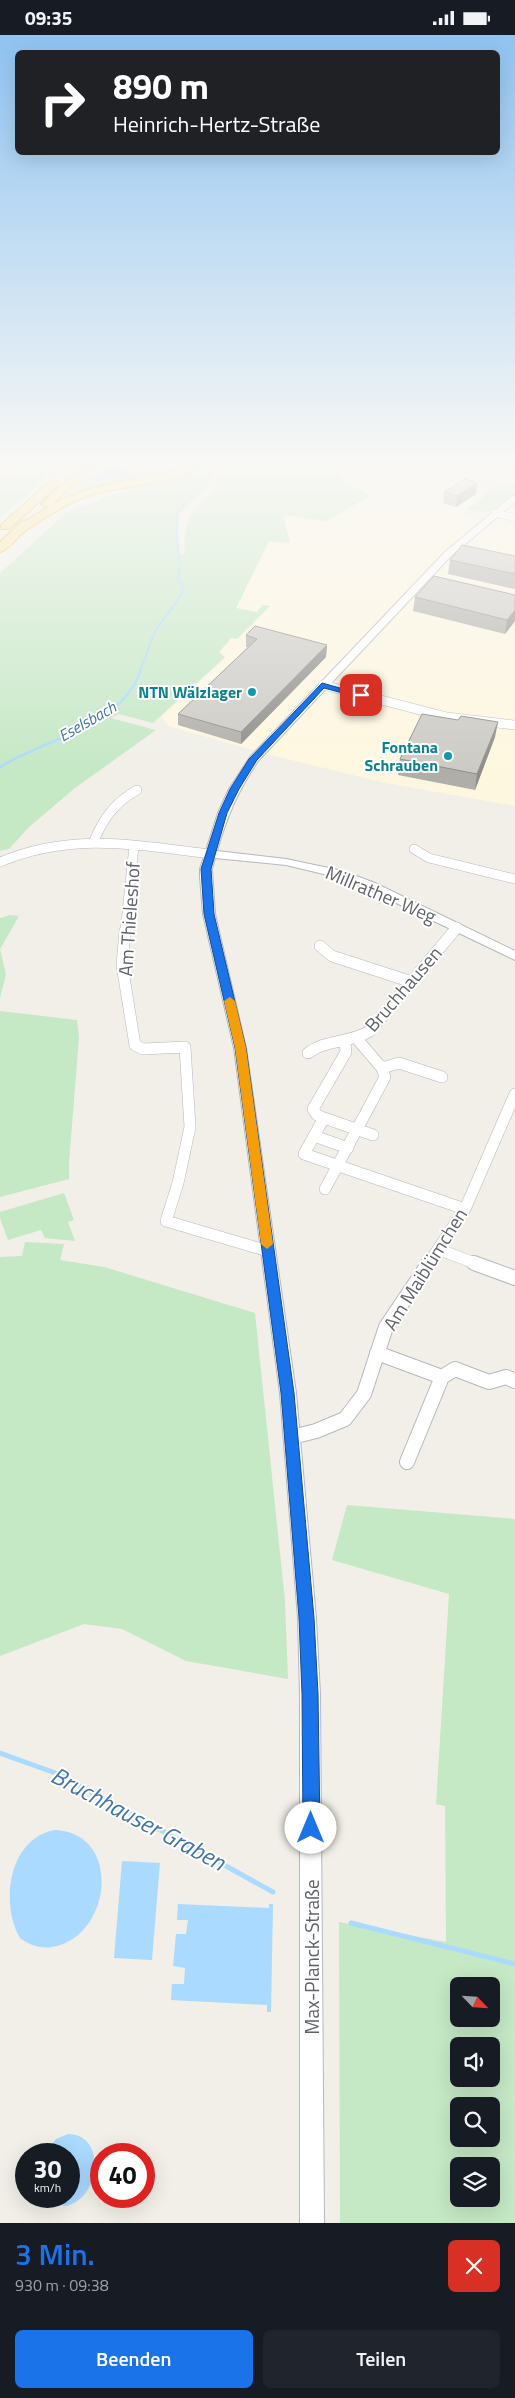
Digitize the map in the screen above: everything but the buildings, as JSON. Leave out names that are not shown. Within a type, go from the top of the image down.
[{"type":"street","name":"Max-Planck-Straße","points":[[312,2223],[310,1694],[307,1618],[292,1437],[268,1251],[240,1048],[209,914],[206,869],[223,813],[246,769],[322,685],[434,568]]},
{"type":"street","points":[[322,685],[447,717],[515,725]]},
{"type":"street","points":[[93,843],[103,818],[120,800],[137,790]]},
{"type":"street","points":[[0,862],[28,850],[48,845],[76,842],[134,846],[210,855]]},
{"type":"street","name":"Am Thieleshof","points":[[134,846],[122,965],[135,1045],[143,1049],[185,1047],[190,1127],[178,1183],[166,1221],[268,1251]]},
{"type":"street","points":[[414,849],[429,858],[515,879]]},
{"type":"street","name":"Millrather Weg","points":[[210,855],[286,862],[330,871],[372,886],[515,955]]},
{"type":"street","name":"Bruchhausen","points":[[308,1053],[317,1046],[344,1043],[357,1039],[380,1022],[457,927]]},
{"type":"street","points":[[320,946],[332,956],[412,982]]},
{"type":"street","points":[[325,1189],[385,1077],[382,1068],[357,1039]]},
{"type":"street","name":"Bruchhausen","points":[[324,1118],[317,1115],[313,1109],[346,1052],[344,1043]]},
{"type":"street","points":[[382,1068],[399,1063],[442,1077]]},
{"type":"street","name":"Am Maiblümchen","points":[[292,1437],[316,1431],[345,1419],[364,1394],[386,1327],[465,1209],[515,1095]]},
{"type":"street","points":[[373,1135],[324,1118],[304,1155],[465,1209]]},
{"type":"street","points":[[314,1136],[348,1147]]},
{"type":"street","points":[[438,1249],[515,1278]]},
{"type":"street","points":[[377,1353],[442,1377]]},
{"type":"street","points":[[407,1462],[442,1377],[455,1369],[489,1383],[506,1377],[515,1381]]},
{"type":"shaded area","points":[[256,568],[515,568],[515,806],[386,783],[266,754],[169,726],[161,717],[225,658],[219,652],[257,612],[236,608]]},
{"type":"green space","points":[[5,568],[256,568],[236,608],[257,612],[263,605],[270,606],[237,639],[231,638],[219,652],[225,657],[153,723],[119,714],[111,718],[156,730],[75,788],[29,827],[9,849],[0,851],[0,573]]},
{"type":"green space","points":[[10,915],[19,916],[0,949],[0,918]]},
{"type":"green space","points":[[0,949],[6,974],[0,998]]},
{"type":"green space","points":[[0,1011],[77,1020],[79,1037],[69,1179],[0,1197]]},
{"type":"green space","points":[[64,1193],[74,1220],[68,1222],[75,1241],[45,1238],[41,1230],[8,1240],[0,1218],[0,1212]]},
{"type":"green space","points":[[25,1242],[64,1244],[60,1260],[104,1267],[255,1313],[285,1601],[288,1679],[186,1661],[122,1629],[84,1624],[0,1656],[0,1257],[22,1256]]},
{"type":"green space","points":[[347,1505],[515,1519],[515,2223],[340,2223],[339,1922],[446,1942],[445,1806],[436,1804],[449,1594],[332,1560]]},
{"type":"water","points":[[55,1830],[77,1835],[92,1848],[100,1866],[102,1886],[97,1906],[87,1925],[72,1939],[52,1947],[39,1947],[27,1943],[20,1938],[14,1924],[10,1908],[12,1875],[18,1859],[27,1846],[39,1836]]},
{"type":"water","points":[[122,1861],[160,1863],[152,1960],[114,1958]]},
{"type":"water","points":[[178,1904],[269,1908],[269,1904],[273,1904],[271,2012],[267,2012],[267,2005],[171,2000],[172,1984],[184,1984],[185,1968],[173,1966],[176,1934],[186,1934],[188,1920],[177,1920]]},
{"type":"water","points":[[68,2134],[81,2137],[90,2147],[90,2185],[86,2193],[80,2198],[80,2143],[53,2143],[56,2139]]},
{"type":"waterway","name":"Eselsbach","points":[[140,671],[155,631],[182,594],[183,588],[178,578],[180,568]]},
{"type":"waterway","name":"Eselsbach","points":[[0,767],[100,719],[117,706],[131,690],[141,670]]},
{"type":"waterway","name":"Bruchhauser Graben","points":[[0,1753],[61,1775],[273,1892]]},
{"type":"waterway","name":"Bruchhauser Graben","points":[[351,1923],[515,1964]]},
{"type":"slow traffic","points":[[230,1001],[240,1048],[267,1244]]},
{"type":"place","name":"NTN Wälzlager","points":[[252,692]]},
{"type":"place","name":"Fontana Schrauben","points":[[448,756]]},
{"type":"route","points":[[311,1828],[310,1694],[307,1618],[288,1393],[240,1048],[209,914],[206,869],[223,813],[234,789],[254,759],[322,685],[361,695]]}]
